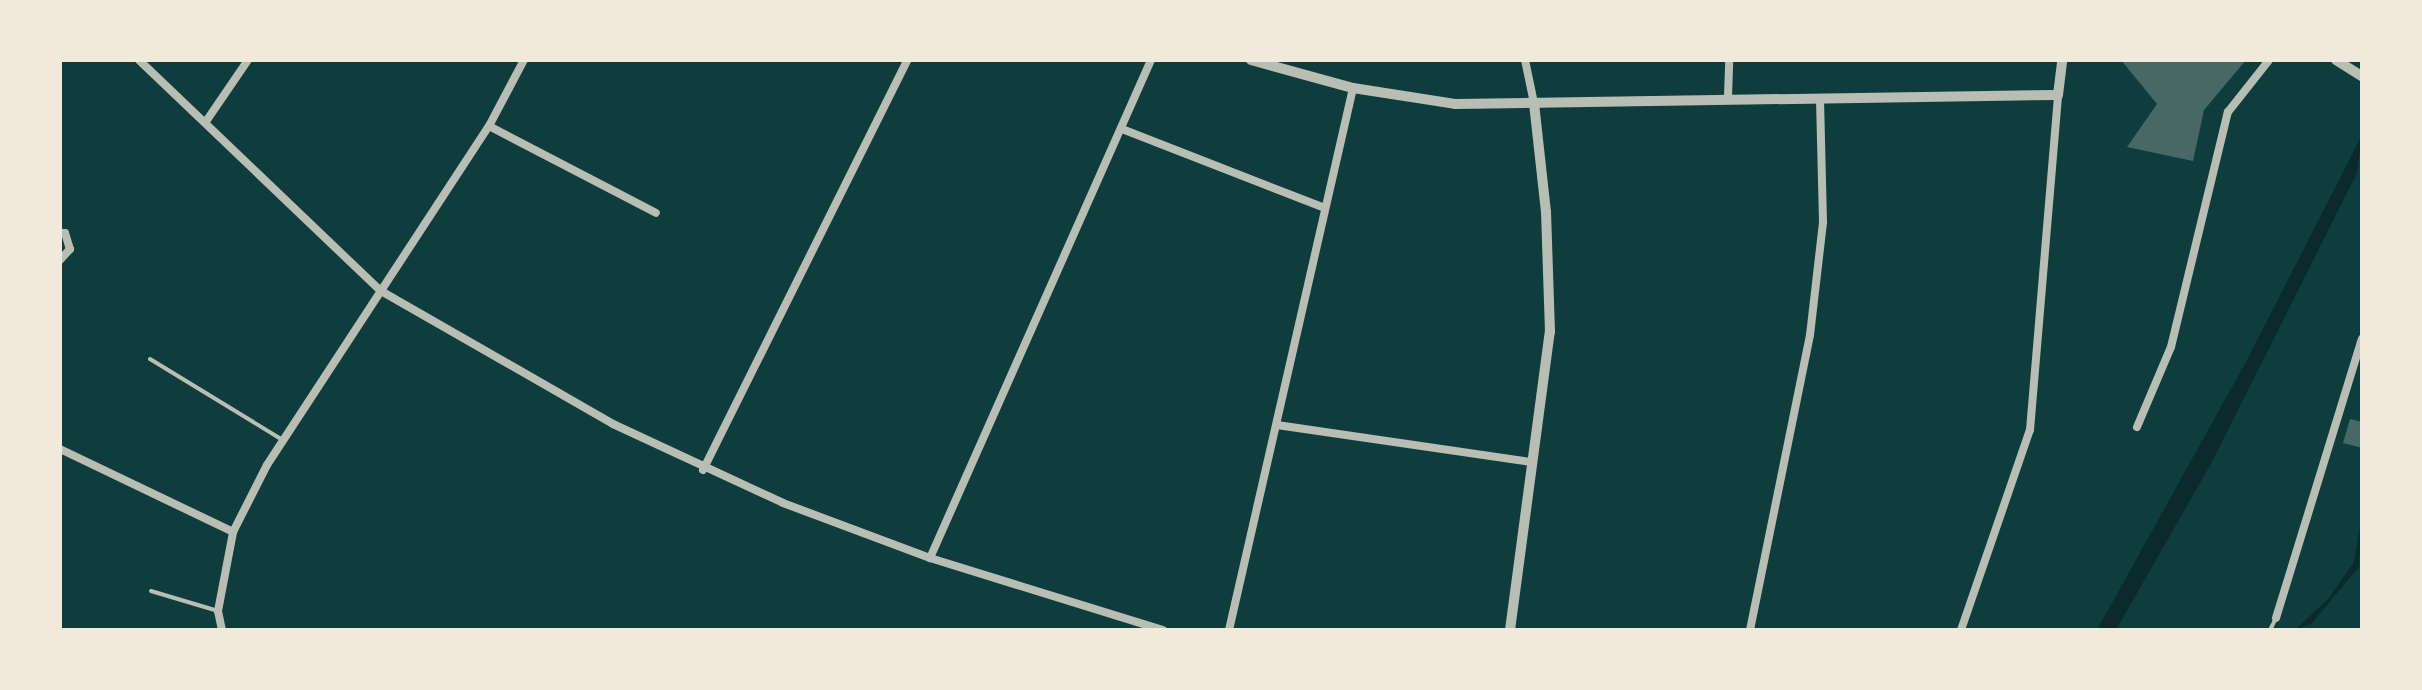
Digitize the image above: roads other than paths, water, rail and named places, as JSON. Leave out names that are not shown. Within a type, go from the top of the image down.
[{"type":"street","points":[[139,60],[207,120],[381,291],[613,424],[703,470],[930,558],[1163,630]]},
{"type":"street","points":[[207,120],[248,60]]},
{"type":"street","points":[[222,630],[218,611],[233,532],[283,440],[489,126],[524,60]]},
{"type":"street","points":[[703,470],[907,60]]},
{"type":"street","points":[[930,558],[1151,60]]},
{"type":"street","points":[[1251,60],[1353,88],[1455,104],[1728,96],[2058,95]]},
{"type":"street","points":[[1510,630],[1550,332],[1546,212],[1534,103],[1525,60]]},
{"type":"street","points":[[1728,96],[1729,60]]},
{"type":"street","points":[[1961,630],[2030,430],[2062,60]]},
{"type":"street","points":[[2137,427],[2171,347],[2228,112],[2269,60]]},
{"type":"street","points":[[2336,60],[2362,76]]},
{"type":"street","points":[[1229,630],[1277,425],[1322,207],[1353,88]]},
{"type":"street","points":[[1750,630],[1810,335],[1823,222],[1820,98]]},
{"type":"street","points":[[489,126],[656,213]]},
{"type":"street","points":[[1122,129],[1322,207]]},
{"type":"street","points":[[60,233],[65,233],[70,249],[60,260]]},
{"type":"street","points":[[2276,618],[2362,339]]},
{"type":"street","points":[[1277,425],[1531,462]]},
{"type":"street","points":[[60,449],[233,532]]},
{"type":"lane","points":[[150,359],[283,440]]},
{"type":"lane","points":[[151,591],[218,611]]},
{"type":"lane","points":[[2270,630],[2276,618]]},
{"type":"water","points":[[2362,135],[2357,173],[2212,462],[2116,630],[2097,630],[2247,360]]},
{"type":"water","points":[[2362,513],[2359,567],[2311,624],[2295,630],[2328,599],[2354,562]]}]
